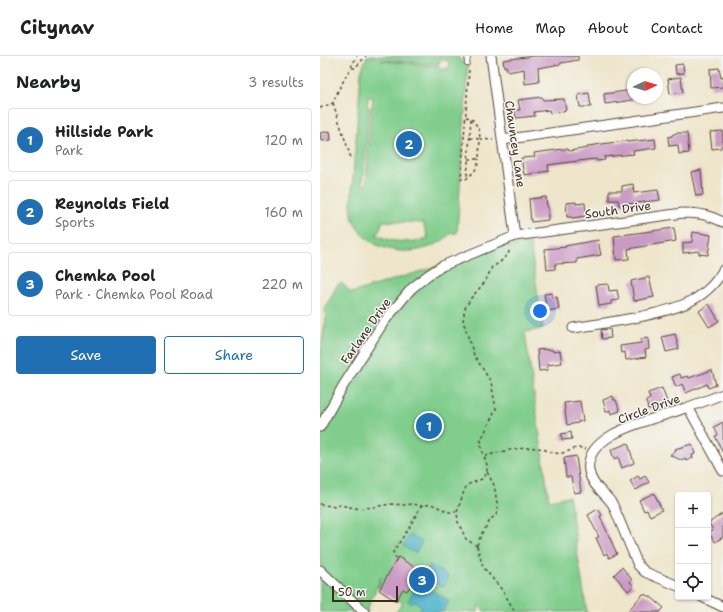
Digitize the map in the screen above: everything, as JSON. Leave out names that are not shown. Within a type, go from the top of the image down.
[{"type":"street","name":"Chauncey Lane","points":[[491,56],[498,140],[512,237]]},
{"type":"street","points":[[498,140],[723,108]]},
{"type":"street","name":"South Drive","points":[[512,237],[683,213],[710,216],[723,222]]},
{"type":"street","name":"Farlane Drive","points":[[320,428],[343,386],[383,323],[411,289],[442,266],[512,237]]},
{"type":"street","points":[[573,328],[664,312],[678,307],[695,299],[707,290],[714,284],[723,270]]},
{"type":"street","name":"Circle Drive","points":[[675,585],[645,572],[638,565],[613,505],[608,497],[595,486],[589,470],[589,461],[594,452],[606,438],[636,424],[723,394]]},
{"type":"street","points":[[688,407],[722,469]]},
{"type":"street","points":[[320,570],[364,612]]},
{"type":"street","points":[[708,600],[723,607]]},
{"type":"lane","points":[[467,62],[468,56]]},
{"type":"path","points":[[351,158],[333,103],[338,91],[358,56]]},
{"type":"path","points":[[351,68],[355,68],[366,56]]},
{"type":"path","points":[[466,117],[472,118],[479,129],[479,159],[476,169],[467,178],[461,179],[469,62],[467,62]]},
{"type":"path","points":[[320,108],[333,103]]},
{"type":"path","points":[[467,178],[472,118]]},
{"type":"path","points":[[470,138],[498,140]]},
{"type":"path","points":[[468,159],[479,159]]},
{"type":"path","points":[[477,546],[466,539],[458,522],[457,512],[467,485],[482,479],[486,472],[487,465],[481,447],[481,440],[496,409],[491,382],[474,355],[463,321],[465,308],[471,298],[485,282],[492,267],[508,255],[512,237]]},
{"type":"path","points":[[485,456],[518,448],[547,449],[555,453],[563,453],[575,447],[594,452]]},
{"type":"path","points":[[486,472],[494,485],[498,509],[482,533],[477,546],[482,567],[503,591],[515,612]]},
{"type":"path","points":[[320,504],[335,507],[340,505],[360,509],[391,504],[414,504],[421,506],[431,504],[449,512],[457,512]]},
{"type":"path","points":[[396,559],[393,552],[421,506]]},
{"type":"green space","points":[[367,56],[457,56],[462,62],[468,63],[457,233],[451,233],[438,243],[423,249],[406,251],[390,249],[375,244],[362,234],[354,221],[351,204],[361,72]],"holes":[[[381,60],[439,64],[441,60],[449,61],[448,69],[440,69],[439,66]],[[368,97],[373,97],[371,107],[366,185],[362,184],[369,107],[367,107]],[[383,221],[423,223],[428,238],[402,242],[390,240],[377,235]]]},
{"type":"green space","points":[[530,243],[543,329],[525,332],[549,500],[569,496],[587,612],[485,612],[479,605],[478,612],[396,612],[403,603],[378,588],[381,577],[367,610],[368,612],[320,612],[320,355],[326,317],[324,311],[337,285],[342,283],[351,293],[508,244],[508,246]]},
{"type":"water","points":[[410,535],[422,542],[415,553],[403,546]]},
{"type":"water","points":[[430,565],[449,577],[443,587],[424,576]]},
{"type":"water","points":[[419,583],[449,601],[443,612],[418,612],[422,606],[414,601],[412,604],[408,601]]},
{"type":"building","points":[[534,56],[578,56],[578,60],[538,68],[539,82],[525,84],[524,69],[508,72],[506,66],[504,67],[503,60]]},
{"type":"building","points":[[683,64],[684,73],[676,74],[675,65]]},
{"type":"building","points":[[719,68],[721,78],[723,77],[723,87],[711,88],[710,69]]},
{"type":"building","points":[[681,77],[683,92],[670,94],[668,79]]},
{"type":"building","points":[[627,91],[627,101],[605,104],[604,94]]},
{"type":"building","points":[[589,93],[591,107],[580,107],[578,95]]},
{"type":"building","points":[[542,97],[543,100],[564,99],[566,110],[557,113],[550,113],[549,110],[534,112],[535,116],[516,118],[515,110],[520,110],[518,100]]},
{"type":"building","points":[[330,131],[331,140],[321,141],[320,133]]},
{"type":"building","points":[[723,131],[723,145],[721,148],[712,149],[710,132]]},
{"type":"building","points":[[676,133],[687,133],[689,153],[679,154],[678,145],[669,146],[668,137]]},
{"type":"building","points":[[655,139],[656,148],[633,151],[634,154],[604,157],[605,160],[597,161],[596,159],[548,165],[549,171],[524,175],[521,158],[535,157],[534,153],[563,149],[568,149],[569,151],[609,143]]},
{"type":"building","points":[[701,170],[703,195],[696,196],[691,172]]},
{"type":"building","points":[[633,184],[634,193],[658,190],[660,200],[619,205],[618,200],[609,200],[609,191],[622,191],[622,186]]},
{"type":"building","points":[[546,197],[548,220],[531,222],[529,199]]},
{"type":"building","points":[[576,202],[576,204],[585,203],[586,216],[572,218],[567,217],[566,203]]},
{"type":"building","points":[[674,228],[676,241],[628,249],[629,259],[616,260],[614,236]]},
{"type":"building","points":[[693,232],[711,235],[708,255],[699,254],[699,251],[683,253],[683,243],[692,242]]},
{"type":"building","points":[[598,240],[601,255],[577,259],[577,263],[555,264],[555,269],[547,270],[545,249],[566,247],[565,246]]},
{"type":"building","points":[[649,277],[654,297],[634,301],[631,281]]},
{"type":"building","points":[[608,284],[609,291],[617,290],[619,300],[611,301],[611,304],[599,306],[596,285]]},
{"type":"building","points":[[552,293],[552,298],[557,297],[559,309],[548,311],[544,294]]},
{"type":"building","points":[[709,304],[719,321],[709,327],[699,311]]},
{"type":"building","points":[[610,329],[611,338],[602,339],[601,330]]},
{"type":"building","points":[[675,334],[679,349],[666,352],[662,337]]},
{"type":"building","points":[[648,338],[649,349],[645,350],[646,357],[626,360],[625,352],[621,353],[620,346],[641,343],[641,339]]},
{"type":"building","points":[[537,350],[553,350],[553,352],[560,351],[562,363],[547,365],[548,370],[539,371]]},
{"type":"building","points":[[712,370],[716,385],[708,388],[707,384],[686,393],[682,384],[676,387],[672,377],[680,374],[681,378],[688,376],[689,378]]},
{"type":"building","points":[[662,388],[668,404],[651,410],[651,408],[648,409],[646,401],[650,399],[648,393]]},
{"type":"building","points":[[613,396],[620,411],[611,414],[610,410],[606,412],[603,400]]},
{"type":"building","points":[[580,401],[583,421],[567,425],[564,403]]},
{"type":"building","points":[[723,422],[723,453],[715,436],[718,435],[714,427]]},
{"type":"building","points":[[571,432],[572,439],[562,440],[561,434]]},
{"type":"building","points":[[628,443],[634,463],[622,468],[618,457],[614,459],[611,450]]},
{"type":"building","points":[[692,444],[695,454],[692,455],[693,458],[686,461],[685,458],[681,460],[670,455],[676,450],[675,449]]},
{"type":"building","points":[[576,456],[581,492],[574,493],[571,477],[566,477],[564,458]]},
{"type":"building","points":[[638,476],[640,479],[645,476],[649,482],[636,490],[630,481]]},
{"type":"building","points":[[654,493],[662,510],[650,516],[647,510],[644,511],[639,500]]},
{"type":"building","points":[[598,509],[602,515],[600,516],[617,554],[609,558],[607,553],[604,555],[596,538],[599,537],[588,515]]},
{"type":"building","points":[[723,513],[723,537],[715,542],[711,536],[711,532],[713,530],[711,522]]},
{"type":"building","points":[[398,557],[416,568],[408,580],[413,582],[407,591],[403,589],[396,601],[379,590]]},
{"type":"building","points":[[622,567],[632,580],[630,582],[634,586],[628,591],[614,575]]},
{"type":"building","points":[[643,594],[651,597],[664,608],[660,612],[627,612]]},
{"type":"place","name":"Reynolds Field","points":[[409,144]]},
{"type":"place","name":"Hillside Park","points":[[429,426]]},
{"type":"place","name":"Chemka Pool","points":[[422,580]]}]
